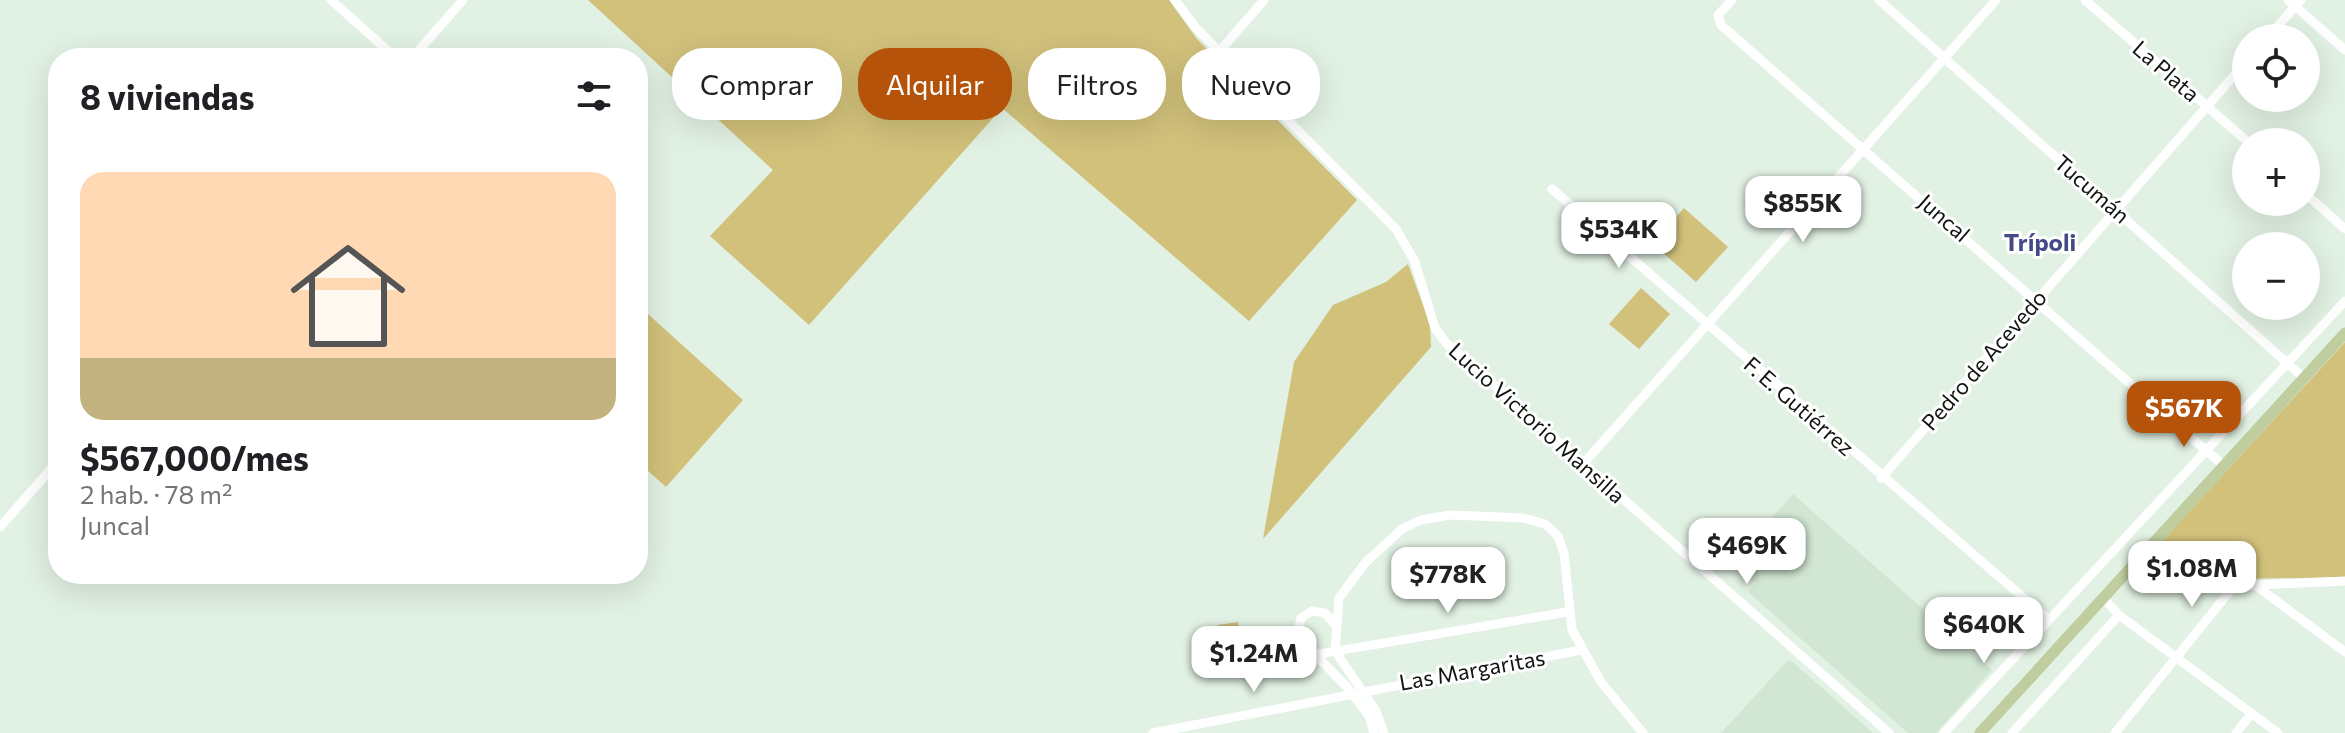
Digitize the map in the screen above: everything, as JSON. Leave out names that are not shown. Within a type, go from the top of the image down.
[{"type":"main road","points":[[1980,733],[2345,333]]},
{"type":"street","points":[[331,0],[385,48]]},
{"type":"street","points":[[421,48],[463,0]]},
{"type":"street","name":"Lucio Victorio Mansilla","points":[[1175,0],[1216,48]]},
{"type":"street","points":[[1222,48],[1264,0]]},
{"type":"street","name":"Juncal","points":[[1732,0],[1718,15],[1721,25],[2224,466]]},
{"type":"street","name":"Tucumán","points":[[1879,0],[2304,378]]},
{"type":"street","points":[[1583,464],[1996,0]]},
{"type":"street","name":"La Plata","points":[[2085,0],[2232,128]]},
{"type":"street","points":[[2278,24],[2294,2],[2345,50]]},
{"type":"street","name":"Pedro de Acevedo","points":[[1881,478],[2232,78]]},
{"type":"street","name":"Lucio Victorio Mansilla","points":[[1287,120],[1396,229],[1415,262],[1435,328],[1446,343],[1889,733]]},
{"type":"street","name":"F. E. Gutiérrez","points":[[1552,189],[1881,478],[2049,620]]},
{"type":"street","points":[[2320,207],[2345,229]]},
{"type":"street","points":[[1944,733],[2345,301]]},
{"type":"street","points":[[0,527],[48,472]]},
{"type":"street","points":[[1384,733],[1364,690],[1335,651],[1339,598],[1389,539],[1421,520],[1450,515],[1524,518],[1545,524],[1558,536],[1564,553],[1567,612],[1581,650],[1601,682],[1643,733]]},
{"type":"street","points":[[2115,733],[2234,586],[2345,581]]},
{"type":"street","points":[[2255,585],[2345,652]]},
{"type":"street","points":[[2104,599],[2119,615],[2278,733]]},
{"type":"street","points":[[1335,631],[1325,613],[1312,611],[1301,618],[1297,636],[1350,692],[1369,716],[1374,733]]},
{"type":"street","name":"Las Margaritas","points":[[1254,665],[1314,652],[1567,612]]},
{"type":"street","points":[[2012,733],[2119,615]]},
{"type":"street","points":[[1314,652],[1326,647],[1335,631]]},
{"type":"street","name":"Las Margaritas","points":[[1153,733],[1350,692],[1581,650]]},
{"type":"street","points":[[2236,733],[2252,713]]},
{"type":"shaded area","points":[[588,0],[1169,0],[1206,48],[1182,48],[1182,120],[1277,120],[1357,200],[1249,321],[1012,117],[1012,48],[858,48],[858,120],[991,120],[809,325],[710,236],[773,170],[719,120],[842,120],[842,48],[672,48],[672,77],[648,55],[648,48],[640,48]]},
{"type":"shaded area","points":[[1684,208],[1728,247],[1696,282],[1653,244]]},
{"type":"shaded area","points":[[1408,264],[1430,324],[1431,347],[1263,539],[1294,362],[1333,305],[1386,282]]},
{"type":"shaded area","points":[[1641,288],[1670,314],[1639,349],[1609,324]]},
{"type":"shaded area","points":[[648,314],[743,400],[666,487],[648,471]]},
{"type":"shaded area","points":[[2345,342],[2345,577],[2140,581],[2132,574]]},
{"type":"shaded area","points":[[1793,494],[1992,670],[1936,733],[1908,733],[1748,592],[1756,583],[1715,547],[1730,530],[1748,545]]},
{"type":"shaded area","points":[[1238,622],[1244,661],[1225,664],[1218,625]]},
{"type":"shaded area","points":[[1789,659],[1873,733],[1721,733]]},
{"type":"district","name":"Trípoli","points":[[2040,243]]}]
